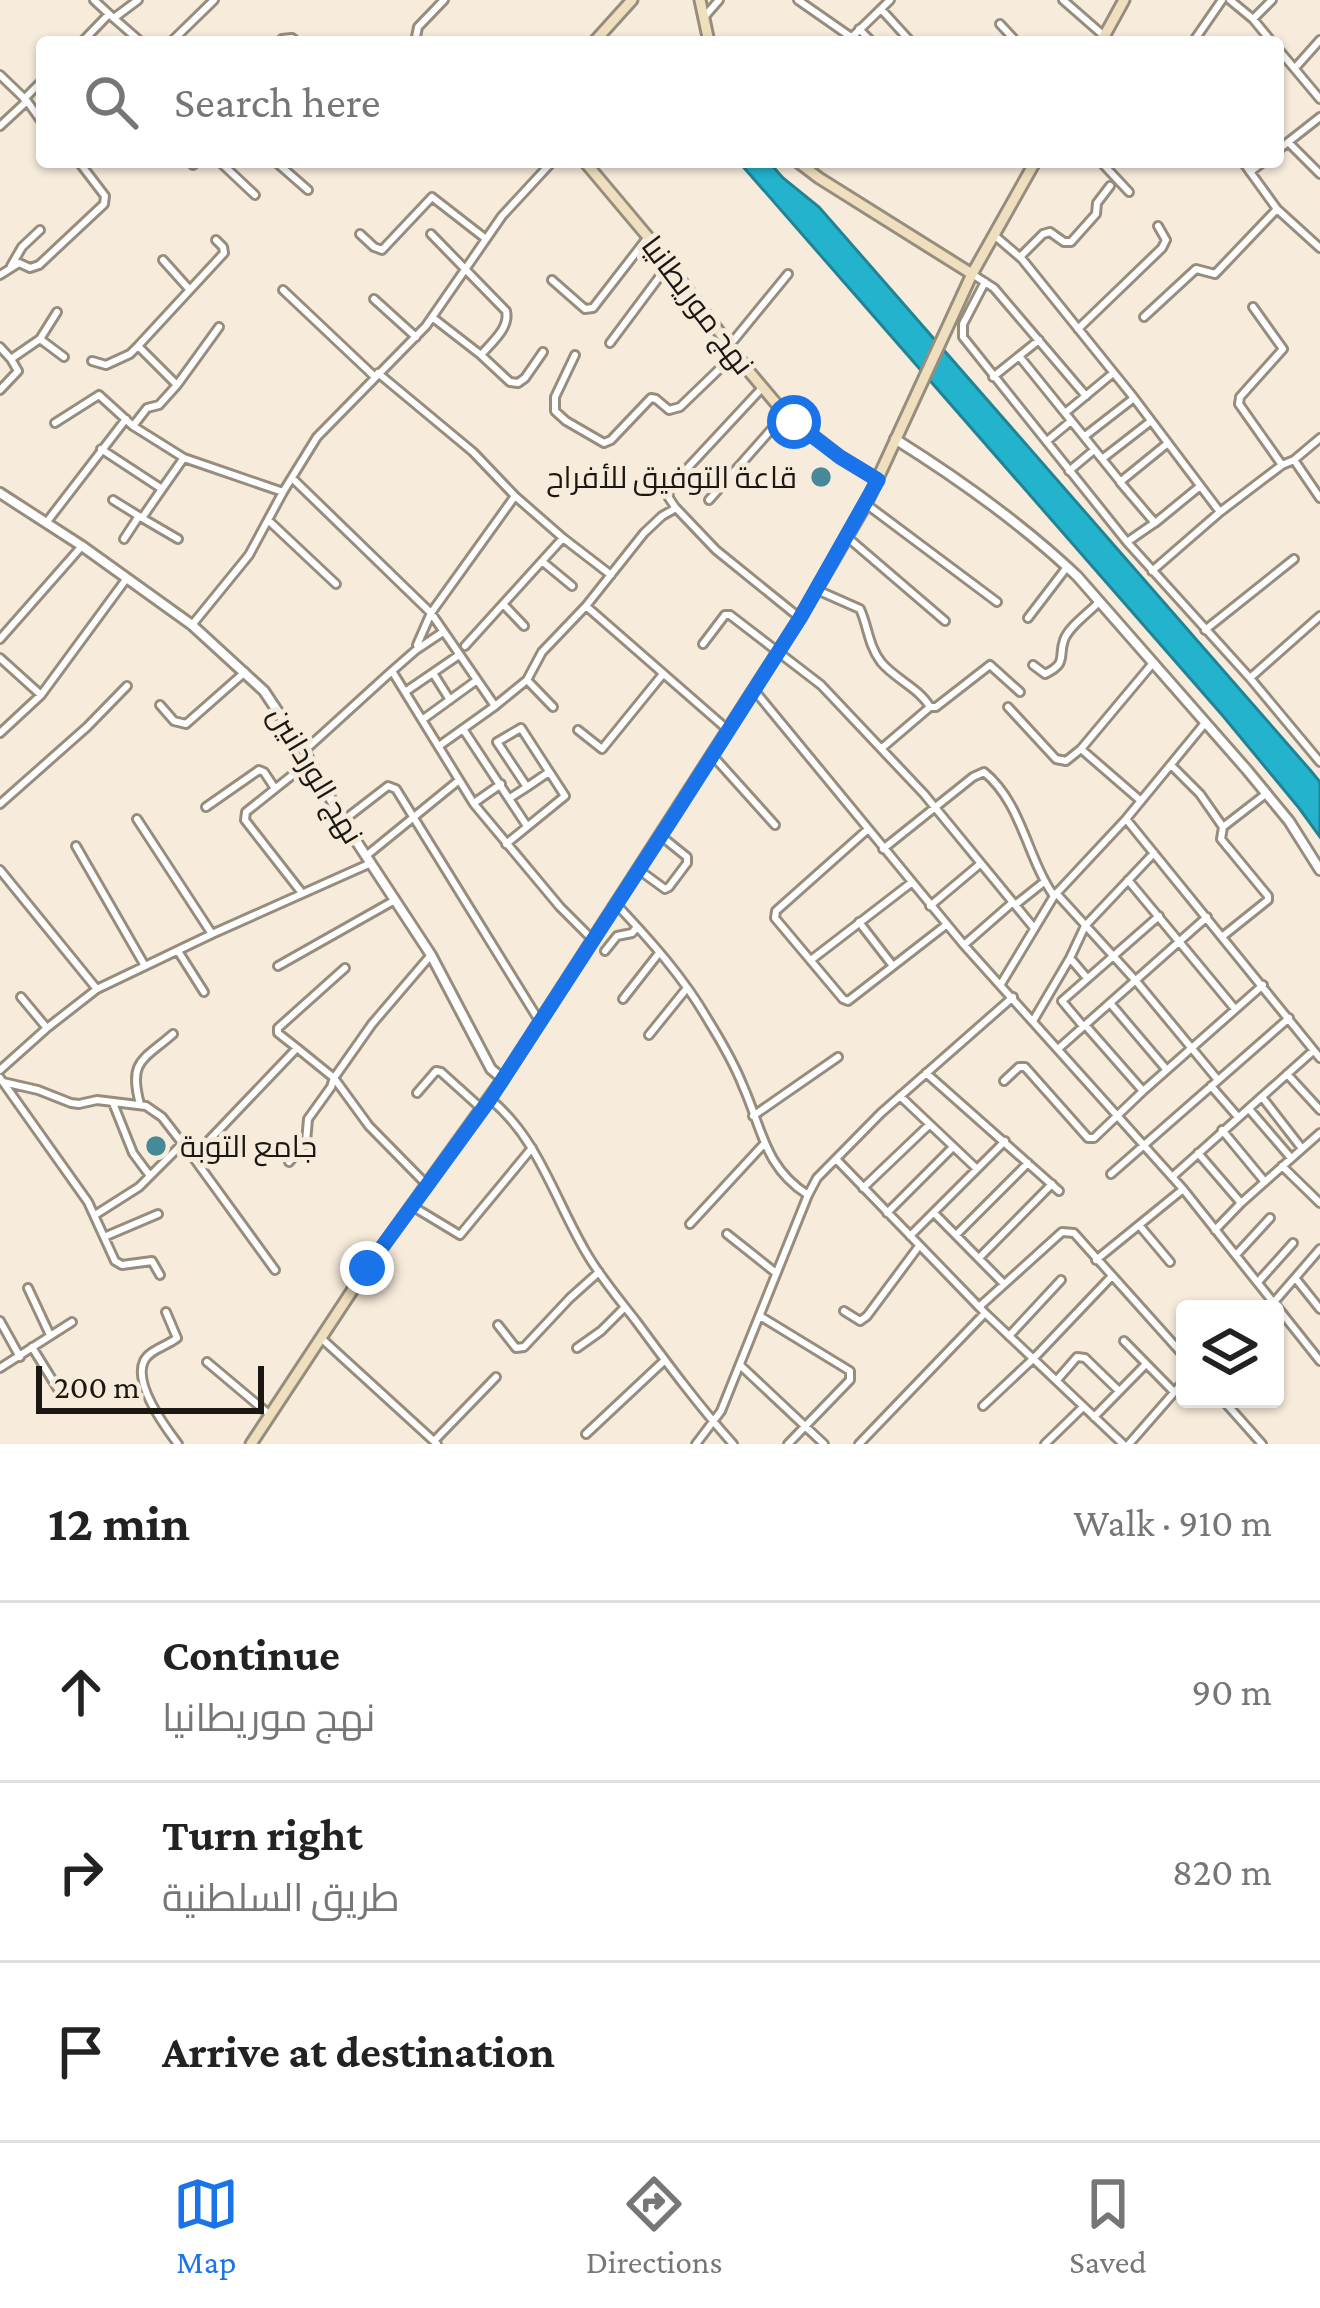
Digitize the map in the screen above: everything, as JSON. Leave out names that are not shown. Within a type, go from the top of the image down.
[{"type":"main road","points":[[599,36],[632,0]]},
{"type":"main road","points":[[700,0],[708,36]]},
{"type":"main road","points":[[1107,36],[1124,0]]},
{"type":"main road","name":"نهج موريطانيا","points":[[590,168],[785,414],[878,480]]},
{"type":"main road","points":[[806,168],[972,274]]},
{"type":"main road","points":[[251,1444],[320,1338],[490,1099],[800,618],[866,505],[972,274],[1032,168]]},
{"type":"street","points":[[94,0],[134,36]]},
{"type":"street","points":[[89,36],[138,0]]},
{"type":"street","points":[[177,36],[214,0]]},
{"type":"street","points":[[416,36],[418,27],[444,0]]},
{"type":"street","points":[[704,18],[719,0]]},
{"type":"street","points":[[798,0],[845,36]]},
{"type":"street","points":[[852,36],[890,0]]},
{"type":"street","points":[[1063,0],[1101,36]]},
{"type":"street","points":[[1198,36],[1226,0],[1267,36]]},
{"type":"street","points":[[1252,19],[1272,0]]},
{"type":"street","points":[[880,9],[905,36]]},
{"type":"street","points":[[1000,24],[1011,36]]},
{"type":"street","points":[[859,29],[866,36]]},
{"type":"street","points":[[1294,68],[1320,40]]},
{"type":"street","points":[[1284,56],[1320,99]]},
{"type":"street","points":[[0,75],[36,114]]},
{"type":"street","points":[[0,125],[36,88]]},
{"type":"street","points":[[1284,145],[1320,116]]},
{"type":"street","points":[[1288,142],[1320,174]]},
{"type":"street","points":[[11,266],[39,265],[104,204],[105,196],[84,168]]},
{"type":"street","points":[[226,168],[255,195]]},
{"type":"street","points":[[283,168],[308,190]]},
{"type":"street","points":[[192,625],[242,567],[317,437],[416,337],[543,168]]},
{"type":"street","points":[[1107,168],[1129,192]]},
{"type":"street","points":[[1247,168],[1277,209],[1320,248]]},
{"type":"street","points":[[1250,172],[1255,168]]},
{"type":"street","points":[[1020,257],[1043,234],[1050,232],[1071,242],[1096,214],[1097,202],[1110,186]]},
{"type":"street","points":[[360,234],[382,250],[432,196],[486,239]]},
{"type":"street","points":[[1144,317],[1196,269],[1215,274],[1277,209]]},
{"type":"street","points":[[1078,329],[1162,248],[1166,240],[1158,226]]},
{"type":"street","points":[[0,275],[40,230]]},
{"type":"street","points":[[430,234],[508,315],[505,327],[481,355]]},
{"type":"street","points":[[994,235],[1020,257],[1220,512]]},
{"type":"street","points":[[551,280],[585,309],[593,308],[648,238]]},
{"type":"street","points":[[92,362],[106,365],[130,354],[224,253],[216,239]]},
{"type":"street","points":[[163,260],[189,290]]},
{"type":"street","points":[[610,343],[669,264]]},
{"type":"street","points":[[575,355],[554,408],[558,416],[604,443],[650,398],[669,410],[680,407],[732,350],[788,274]]},
{"type":"street","points":[[972,274],[994,288],[1086,396]]},
{"type":"street","points":[[985,282],[963,337],[1127,542],[1320,762]]},
{"type":"street","points":[[283,290],[376,375],[473,452],[514,496],[611,574]]},
{"type":"street","points":[[374,298],[416,337]]},
{"type":"street","points":[[1253,307],[1283,349],[1239,404],[1282,465]]},
{"type":"street","points":[[11,359],[40,339],[57,312]]},
{"type":"street","points":[[432,317],[510,382],[525,378],[543,352]]},
{"type":"street","points":[[133,426],[147,408],[159,405],[177,385],[219,327]]},
{"type":"street","points":[[40,339],[64,357]]},
{"type":"street","points":[[993,377],[1039,340]]},
{"type":"street","points":[[138,346],[177,385]]},
{"type":"street","points":[[0,347],[18,371],[0,390]]},
{"type":"street","points":[[1018,356],[1155,523]]},
{"type":"street","points":[[1065,412],[1113,374]]},
{"type":"street","points":[[762,388],[668,489],[669,498],[716,550],[800,618]]},
{"type":"street","points":[[55,423],[99,395],[133,426],[184,458],[283,492]]},
{"type":"street","points":[[1084,437],[1134,398]]},
{"type":"street","points":[[709,500],[785,414]]},
{"type":"street","points":[[46,523],[126,419]]},
{"type":"street","points":[[1047,441],[1071,421]]},
{"type":"street","points":[[1102,459],[1151,421]]},
{"type":"street","points":[[1152,571],[1220,512],[1320,438]]},
{"type":"street","points":[[896,439],[1067,566],[1267,793],[1320,870]]},
{"type":"street","points":[[1120,482],[1168,443]]},
{"type":"street","points":[[101,449],[162,489]]},
{"type":"street","points":[[1069,471],[1094,450]]},
{"type":"street","points":[[124,539],[184,458]]},
{"type":"street","points":[[1294,460],[1320,498]]},
{"type":"street","points":[[292,478],[431,613],[495,706]]},
{"type":"street","points":[[1127,542],[1199,487]]},
{"type":"street","name":"نهج الوردانين","points":[[0,494],[192,625],[264,691],[430,955],[491,1069],[503,1079]]},
{"type":"street","points":[[413,652],[431,613],[514,496]]},
{"type":"street","points":[[112,500],[178,539]]},
{"type":"street","points":[[866,505],[997,602]]},
{"type":"street","points":[[438,747],[526,680],[542,652],[644,533],[676,508]]},
{"type":"street","points":[[268,520],[336,584]]},
{"type":"street","points":[[465,646],[563,538]]},
{"type":"street","points":[[847,538],[945,621]]},
{"type":"street","points":[[0,640],[82,546]]},
{"type":"street","points":[[1205,630],[1294,559]]},
{"type":"street","points":[[543,562],[572,586]]},
{"type":"street","points":[[1028,618],[1067,566]]},
{"type":"street","points":[[0,733],[41,695],[127,578]]},
{"type":"street","points":[[817,590],[860,609],[867,639],[879,659],[930,707]]},
{"type":"street","points":[[1033,665],[1046,674],[1053,671],[1064,655],[1066,635],[1100,601]]},
{"type":"street","points":[[504,605],[524,626]]},
{"type":"street","points":[[586,606],[729,730]]},
{"type":"street","points":[[703,644],[725,615],[730,615],[821,685],[935,806],[1034,928]]},
{"type":"street","points":[[1250,678],[1320,616]]},
{"type":"street","points":[[304,751],[413,652],[443,632]]},
{"type":"street","points":[[405,692],[459,655]]},
{"type":"street","points":[[0,658],[41,695]]},
{"type":"street","points":[[1008,707],[1059,761],[1066,761],[1153,663]]},
{"type":"street","points":[[883,748],[990,665],[1020,692]]},
{"type":"street","points":[[392,670],[474,804],[593,940]]},
{"type":"street","points":[[160,705],[174,721],[186,724],[245,672]]},
{"type":"street","points":[[433,673],[450,700]]},
{"type":"street","points":[[578,730],[602,749],[664,674]]},
{"type":"street","points":[[422,720],[477,680]]},
{"type":"street","points":[[526,680],[553,707]]},
{"type":"street","points":[[0,804],[127,686]]},
{"type":"street","points":[[754,691],[946,925],[1183,1190],[1268,1300]]},
{"type":"street","points":[[1001,984],[1055,895],[1206,722]]},
{"type":"street","points":[[506,844],[565,796],[521,728],[497,742],[527,787]]},
{"type":"street","points":[[463,729],[528,827]]},
{"type":"street","points":[[1081,749],[1141,801]]},
{"type":"street","points":[[712,756],[776,825]]},
{"type":"street","points":[[303,894],[245,820],[246,812],[310,761]]},
{"type":"street","points":[[1171,765],[1223,827]]},
{"type":"street","points":[[206,807],[259,770],[274,787]]},
{"type":"street","points":[[510,798],[550,772]]},
{"type":"street","points":[[883,849],[980,773],[988,774],[1022,829],[1044,882],[1192,1048],[1238,1117]]},
{"type":"street","points":[[1,1076],[47,1028],[97,989],[368,860],[458,781]]},
{"type":"street","points":[[474,804],[501,784]]},
{"type":"street","points":[[343,821],[388,786],[396,789],[540,1022]]},
{"type":"street","points":[[1223,936],[1268,900],[1221,839],[1223,827],[1267,793]]},
{"type":"street","points":[[137,819],[212,934]]},
{"type":"street","points":[[1126,819],[1317,1054],[1172,1177]]},
{"type":"street","points":[[867,830],[776,911],[775,918],[843,1000],[848,1001],[946,925]]},
{"type":"street","points":[[639,870],[665,889],[687,863],[687,857],[661,836]]},
{"type":"street","points":[[76,846],[145,967]]},
{"type":"street","points":[[1033,1021],[1085,926],[1154,853]]},
{"type":"street","points":[[930,906],[980,864]]},
{"type":"street","points":[[0,870],[97,989]]},
{"type":"street","points":[[1128,880],[1235,1009]]},
{"type":"street","points":[[964,945],[1044,882]]},
{"type":"street","points":[[811,960],[911,883]]},
{"type":"street","points":[[278,966],[395,900]]},
{"type":"street","points":[[616,904],[687,988],[737,1072],[764,1145],[796,1187],[808,1195]]},
{"type":"street","points":[[1062,1001],[1159,916]]},
{"type":"street","points":[[1058,1049],[1207,917]]},
{"type":"street","points":[[860,922],[893,966]]},
{"type":"street","points":[[605,951],[617,936],[637,927]]},
{"type":"street","points":[[178,951],[204,992]]},
{"type":"street","points":[[623,999],[659,953]]},
{"type":"street","points":[[289,1162],[306,1142],[308,1119],[334,1078],[430,955]]},
{"type":"street","points":[[1070,958],[1087,978]]},
{"type":"street","points":[[345,968],[278,1033],[334,1078],[369,1126],[427,1185]]},
{"type":"street","points":[[1004,1081],[1025,1067],[1094,1138],[1263,985]]},
{"type":"street","points":[[649,1036],[687,988]]},
{"type":"street","points":[[1050,994],[1062,1001],[1143,1091]]},
{"type":"street","points":[[21,997],[47,1028]]},
{"type":"street","points":[[696,1444],[721,1411],[817,1178],[900,1096],[1013,997]]},
{"type":"street","points":[[1110,1003],[1167,1070]]},
{"type":"street","points":[[1112,1174],[1289,1018]]},
{"type":"street","points":[[140,1104],[136,1070],[173,1034]]},
{"type":"street","points":[[193,1157],[297,1048]]},
{"type":"street","points":[[753,1116],[838,1057]]},
{"type":"street","points":[[417,1094],[436,1071],[441,1072],[482,1109]]},
{"type":"street","points":[[926,1073],[1059,1191]]},
{"type":"street","points":[[1288,1074],[1320,1110]]},
{"type":"street","points":[[1,1076],[70,1103],[140,1104],[162,1117],[275,1270]]},
{"type":"street","points":[[1,1076],[95,1215],[117,1264],[152,1261],[160,1275]]},
{"type":"street","points":[[900,1096],[977,1169]]},
{"type":"street","points":[[1262,1097],[1300,1148]]},
{"type":"street","points":[[490,1099],[506,1111],[532,1148],[599,1272],[733,1444]]},
{"type":"street","points":[[113,1103],[133,1153],[150,1176]]},
{"type":"street","points":[[1249,1108],[1291,1158]]},
{"type":"street","points":[[862,1188],[929,1125]]},
{"type":"street","points":[[1222,1130],[1265,1182]]},
{"type":"street","points":[[1215,1230],[1320,1132]]},
{"type":"street","points":[[910,1236],[1005,1142]]},
{"type":"street","points":[[95,1215],[139,1187],[182,1144]]},
{"type":"street","points":[[690,1224],[764,1145]]},
{"type":"street","points":[[887,1213],[953,1147]]},
{"type":"street","points":[[412,1206],[460,1235],[532,1148]]},
{"type":"street","points":[[1198,1153],[1241,1203]]},
{"type":"street","points":[[836,1159],[982,1310],[1126,1444],[1174,1391],[1124,1341]]},
{"type":"street","points":[[956,1235],[1028,1163]]},
{"type":"street","points":[[1282,1166],[1320,1203]]},
{"type":"street","points":[[979,1258],[1052,1184]]},
{"type":"street","points":[[1096,1260],[1183,1190]]},
{"type":"street","points":[[934,1213],[1003,1282]]},
{"type":"street","points":[[104,1237],[158,1214]]},
{"type":"street","points":[[1236,1255],[1270,1218]]},
{"type":"street","points":[[1139,1225],[1170,1262]]},
{"type":"street","points":[[859,1444],[1003,1282],[1062,1232],[1073,1234],[1176,1347]]},
{"type":"street","points":[[727,1234],[776,1273]]},
{"type":"street","points":[[1258,1282],[1293,1243]]},
{"type":"street","points":[[844,1311],[860,1321],[867,1316],[919,1246]]},
{"type":"street","points":[[1277,1300],[1318,1255]]},
{"type":"street","points":[[498,1325],[516,1348],[525,1346],[599,1272]]},
{"type":"street","points":[[983,1406],[1111,1276]]},
{"type":"street","points":[[1295,1278],[1320,1309]]},
{"type":"street","points":[[1009,1336],[1061,1280]]},
{"type":"street","points":[[28,1288],[50,1335]]},
{"type":"street","points":[[577,1348],[626,1307]]},
{"type":"street","points":[[166,1312],[177,1338],[146,1357],[141,1370],[147,1397],[178,1444]]},
{"type":"street","points":[[760,1316],[850,1371],[850,1380],[788,1444]]},
{"type":"street","points":[[1284,1318],[1320,1361]]},
{"type":"street","points":[[0,1321],[20,1357]]},
{"type":"street","points":[[0,1368],[72,1322]]},
{"type":"street","points":[[320,1338],[435,1442],[496,1378]]},
{"type":"street","points":[[32,1347],[61,1394]]},
{"type":"street","points":[[1057,1380],[1077,1358],[1084,1358],[1120,1390]]},
{"type":"street","points":[[586,1434],[665,1360]]},
{"type":"street","points":[[206,1362],[270,1415]]},
{"type":"street","points":[[1094,1417],[1146,1364]]},
{"type":"street","points":[[740,1365],[824,1444]]},
{"type":"street","points":[[1045,1444],[1083,1407]]},
{"type":"street","points":[[1230,1408],[1262,1444]]},
{"type":"water","points":[[744,168],[774,168],[819,207],[1311,771],[1320,782],[1320,837],[1223,716]]},
{"type":"place","name":"قاعة التوفيق للأفراح","points":[[821,477]]},
{"type":"place","name":"جامع التوبة","points":[[156,1146]]},
{"type":"route","points":[[367,1268],[503,1079],[800,618],[866,505],[878,480],[794,422]]}]
